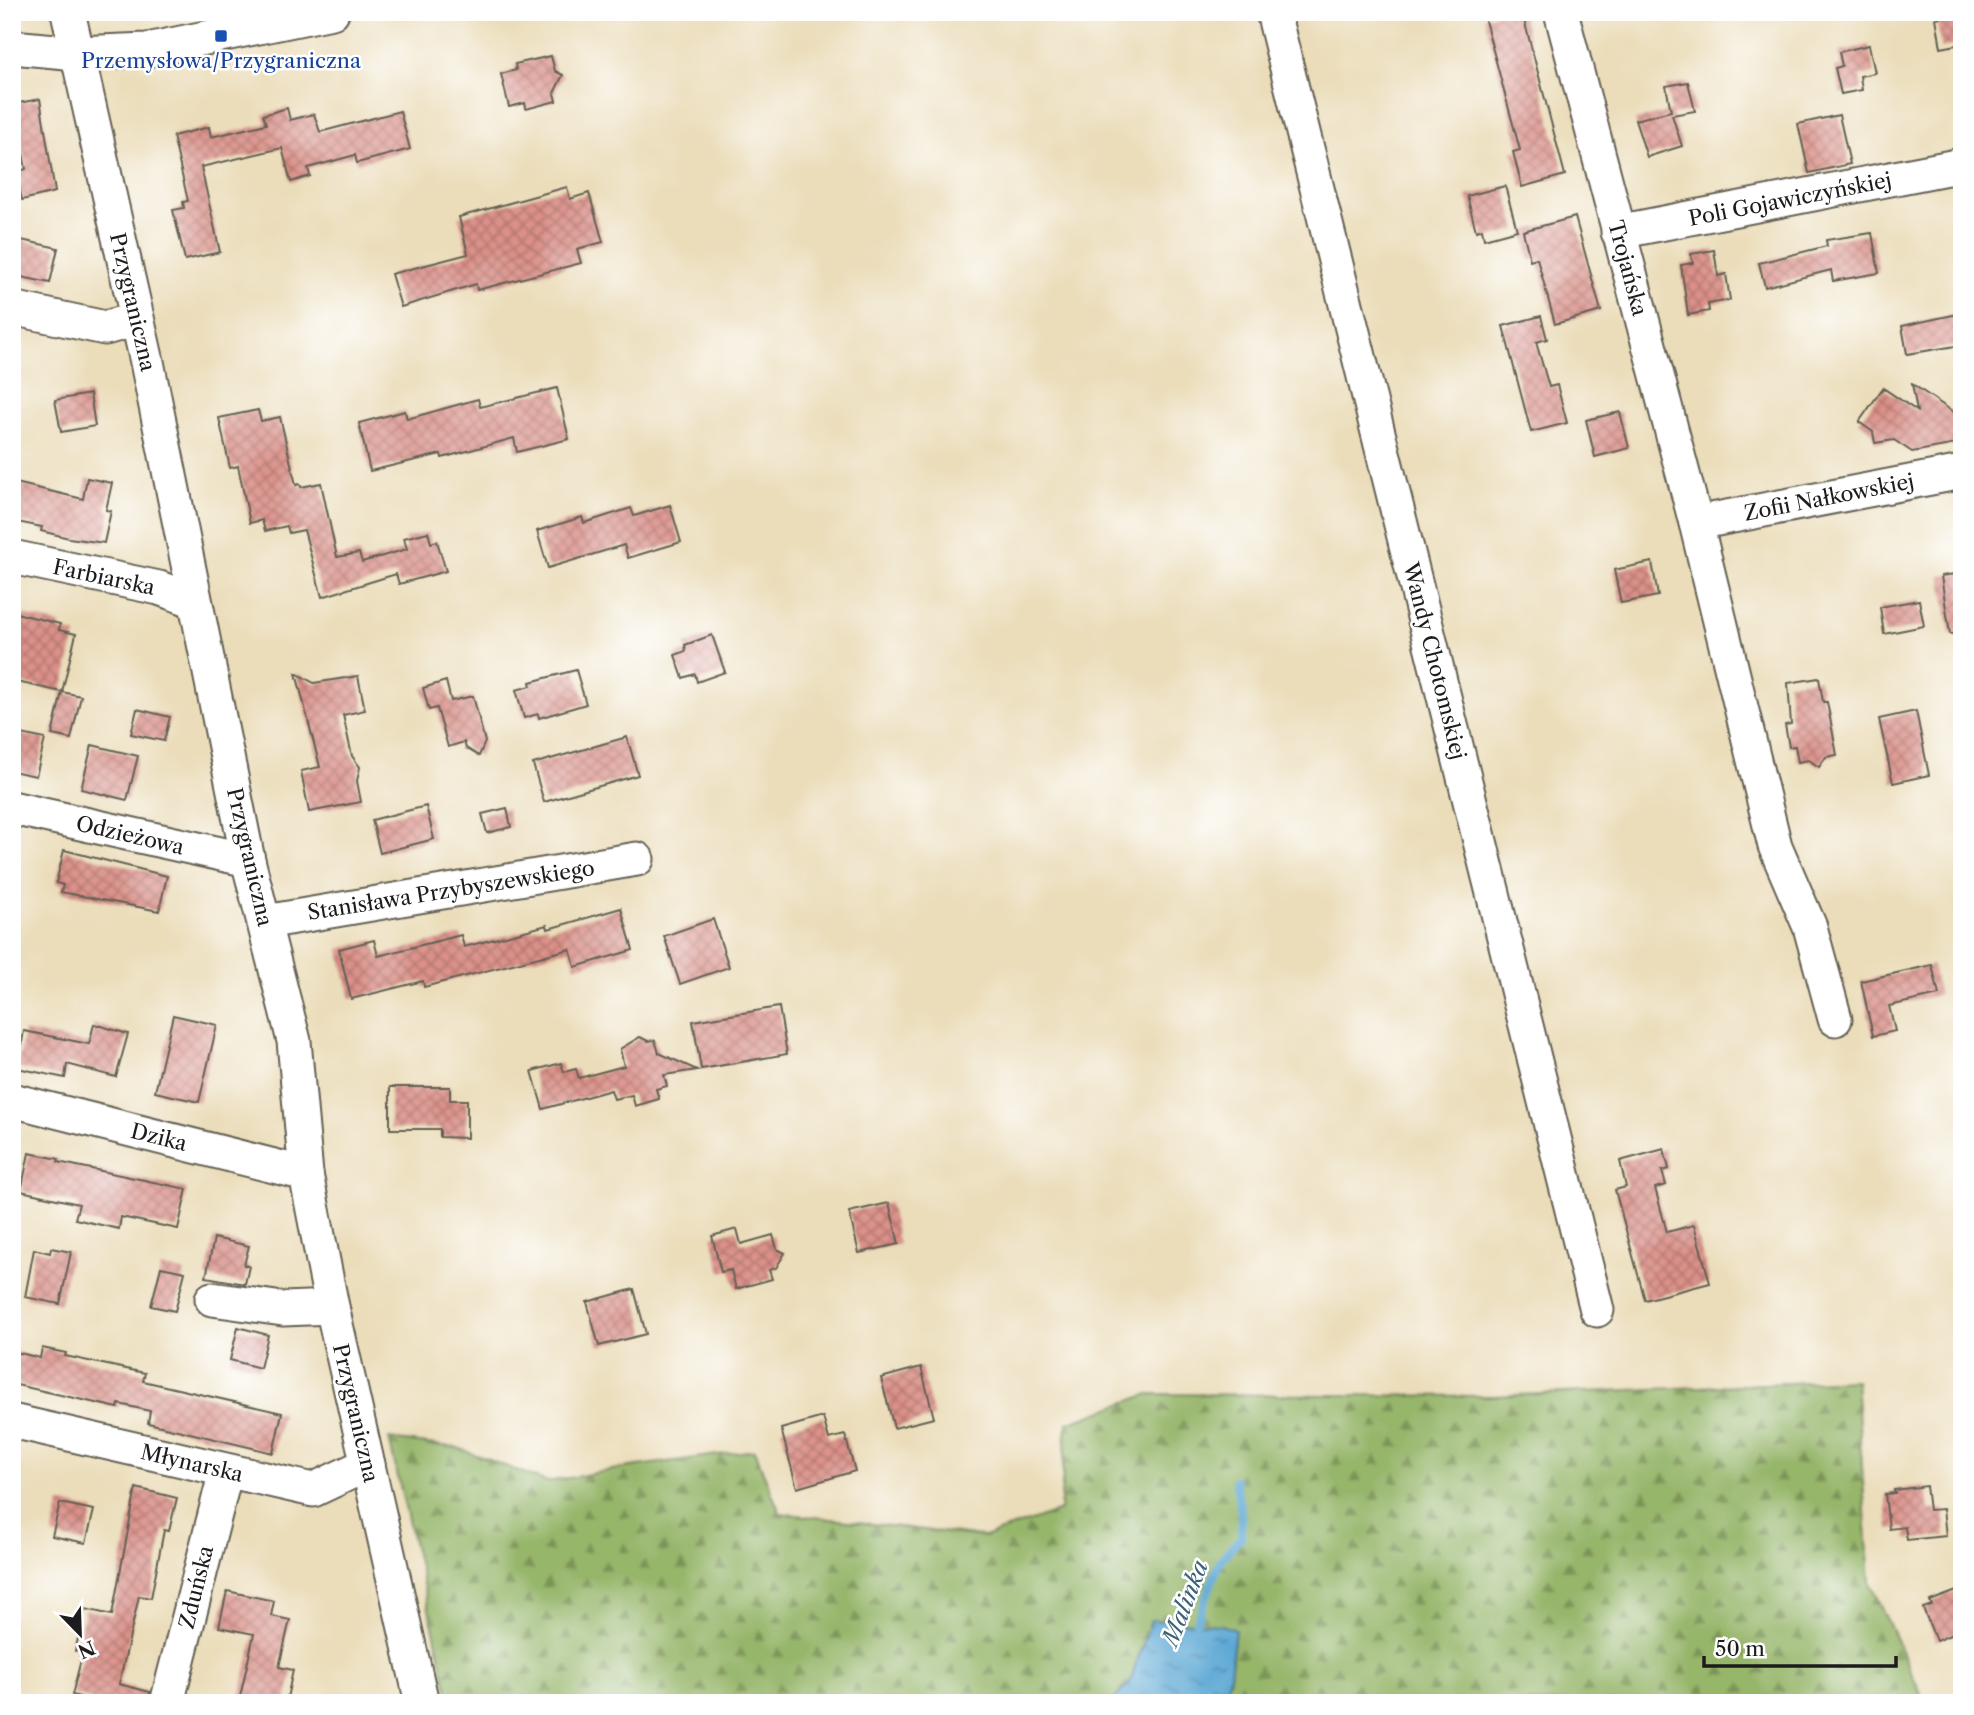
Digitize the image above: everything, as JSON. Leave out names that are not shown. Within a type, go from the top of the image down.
[{"type":"street","name":"Przygraniczna","points":[[68,12],[137,319],[248,860],[294,1041],[306,1174],[332,1307],[422,1703]]},
{"type":"street","points":[[12,47],[77,53],[157,49],[332,12]]},
{"type":"street","name":"Wandy Chotomskiej","points":[[1273,12],[1597,1310]]},
{"type":"street","name":"Trojańska","points":[[1561,12],[1696,523],[1775,846],[1810,927],[1835,1019]]},
{"type":"street","name":"Poli Gojawiczyńskiej","points":[[1618,232],[1962,165]]},
{"type":"street","points":[[12,308],[106,328],[137,319]]},
{"type":"street","name":"Zofii Nałkowskiej","points":[[1696,523],[1962,472]]},
{"type":"street","name":"Farbiarska","points":[[12,557],[159,588],[195,600]]},
{"type":"street","name":"Odzieżowa","points":[[12,808],[248,860]]},
{"type":"street","name":"Stanisława Przybyszewskiego","points":[[265,922],[637,859]]},
{"type":"street","name":"Dzika","points":[[12,1100],[306,1174]]},
{"type":"street","points":[[212,1299],[283,1309],[332,1307]]},
{"type":"street","name":"Młynarska","points":[[12,1421],[313,1490],[368,1464]]},
{"type":"street","name":"Zduńska","points":[[167,1703],[226,1471]]},
{"type":"green space","points":[[1856,1380],[1870,1583],[1925,1703],[451,1703],[389,1439],[458,1448],[547,1482],[623,1468],[754,1450],[780,1513],[984,1537],[1060,1511],[1067,1423],[1149,1394],[1493,1396]]},
{"type":"water","points":[[1151,1620],[1222,1625],[1235,1630],[1230,1676],[1222,1703],[1111,1703],[1130,1682]]},
{"type":"building","points":[[1500,12],[1522,12],[1565,175],[1522,187],[1513,152],[1520,150],[1484,17]]},
{"type":"building","points":[[1962,13],[1962,44],[1941,48],[1936,18]]},
{"type":"building","points":[[1869,45],[1875,73],[1860,76],[1862,90],[1841,94],[1835,68],[1842,66],[1839,52]]},
{"type":"building","points":[[551,56],[555,71],[563,75],[554,93],[556,101],[526,109],[525,103],[509,107],[501,74],[516,70],[515,64]]},
{"type":"building","points":[[1688,82],[1695,111],[1672,115],[1682,146],[1647,157],[1635,120],[1671,111],[1666,86]]},
{"type":"building","points":[[40,99],[55,192],[22,200],[16,172],[26,169],[13,104]]},
{"type":"building","points":[[287,108],[290,120],[314,114],[320,132],[400,111],[410,149],[357,163],[355,155],[308,168],[310,176],[291,182],[282,148],[201,167],[220,252],[185,260],[173,210],[184,208],[183,202],[188,201],[173,136],[209,127],[211,137],[266,124],[263,115]]},
{"type":"building","points":[[1839,115],[1850,164],[1809,173],[1798,124]]},
{"type":"building","points":[[1505,186],[1517,230],[1484,239],[1482,229],[1476,231],[1467,196]]},
{"type":"building","points":[[567,187],[570,199],[589,193],[603,242],[577,249],[581,263],[477,290],[476,284],[401,307],[391,274],[468,254],[459,217]]},
{"type":"building","points":[[1575,217],[1601,311],[1555,324],[1537,258],[1530,260],[1523,231]]},
{"type":"building","points":[[1872,233],[1879,273],[1833,281],[1831,270],[1765,287],[1759,263],[1827,246],[1826,240]]},
{"type":"building","points":[[12,238],[58,248],[50,283],[12,275]]},
{"type":"building","points":[[1714,250],[1718,276],[1726,274],[1730,300],[1708,304],[1709,311],[1688,315],[1681,265],[1693,263],[1691,254]]},
{"type":"building","points":[[1962,313],[1962,345],[1907,354],[1902,326]]},
{"type":"building","points":[[1541,316],[1547,339],[1536,342],[1549,387],[1557,385],[1567,423],[1531,432],[1503,326]]},
{"type":"building","points":[[1912,384],[1962,418],[1962,443],[1912,452],[1894,440],[1875,443],[1873,432],[1859,422],[1883,388],[1917,411]]},
{"type":"building","points":[[557,388],[569,439],[517,452],[514,438],[442,458],[441,454],[370,471],[359,423],[405,411],[407,419],[478,399],[480,407]]},
{"type":"building","points":[[90,394],[95,426],[61,432],[55,400]]},
{"type":"building","points":[[258,410],[261,421],[280,417],[296,485],[300,484],[301,487],[321,483],[337,557],[359,553],[362,562],[407,549],[404,538],[428,532],[431,543],[437,541],[446,571],[399,584],[396,574],[322,597],[304,530],[289,533],[287,526],[265,531],[262,520],[250,523],[238,466],[230,468],[219,418]]},
{"type":"building","points":[[1620,412],[1629,448],[1595,457],[1586,420]]},
{"type":"building","points":[[87,478],[112,483],[106,510],[111,511],[104,543],[69,538],[41,531],[42,527],[12,521],[12,482],[83,499]]},
{"type":"building","points":[[670,505],[681,542],[628,558],[624,545],[548,568],[537,531],[582,517],[584,523],[631,508],[634,516]]},
{"type":"building","points":[[1652,562],[1658,596],[1621,603],[1614,570]]},
{"type":"building","points":[[1962,573],[1962,633],[1950,634],[1941,576]]},
{"type":"building","points":[[1919,600],[1924,626],[1884,634],[1880,607]]},
{"type":"building","points":[[12,612],[60,624],[59,630],[76,634],[62,692],[12,681]]},
{"type":"building","points":[[712,635],[725,672],[697,682],[695,674],[683,678],[675,655],[686,651],[685,645]]},
{"type":"building","points":[[576,670],[586,704],[539,718],[538,714],[524,718],[516,690],[531,686],[530,682]]},
{"type":"building","points":[[296,673],[314,683],[358,676],[365,710],[343,715],[352,756],[360,767],[357,781],[361,802],[309,812],[301,771],[320,767]]},
{"type":"building","points":[[1819,678],[1823,702],[1827,702],[1837,755],[1826,757],[1819,767],[1809,760],[1798,762],[1795,746],[1789,747],[1785,725],[1791,724],[1788,683]]},
{"type":"building","points":[[446,681],[451,701],[473,696],[485,742],[479,756],[466,748],[464,742],[448,747],[437,708],[429,710],[423,688]]},
{"type":"building","points":[[62,692],[81,696],[71,739],[52,735]]},
{"type":"building","points":[[137,709],[170,717],[164,741],[131,734]]},
{"type":"building","points":[[1916,711],[1929,775],[1893,783],[1879,719]]},
{"type":"building","points":[[12,732],[45,739],[36,776],[12,771]]},
{"type":"building","points":[[627,737],[638,775],[544,802],[533,764]]},
{"type":"building","points":[[92,745],[138,756],[127,800],[81,789]]},
{"type":"building","points":[[426,806],[434,839],[380,853],[372,820]]},
{"type":"building","points":[[507,808],[511,827],[487,833],[482,814]]},
{"type":"building","points":[[64,850],[167,876],[159,911],[61,892],[63,885],[56,883]]},
{"type":"building","points":[[621,908],[633,950],[575,967],[570,949],[424,987],[423,981],[351,999],[339,949],[374,940],[378,956],[461,935],[464,947],[547,925],[548,929]]},
{"type":"building","points":[[713,919],[729,967],[680,984],[664,936]]},
{"type":"building","points":[[1932,965],[1939,995],[1889,1006],[1895,1031],[1873,1036],[1861,981]]},
{"type":"building","points":[[779,1007],[787,1054],[701,1069],[693,1021]]},
{"type":"building","points":[[173,1015],[217,1025],[199,1102],[155,1092]]},
{"type":"building","points":[[94,1024],[128,1034],[116,1077],[67,1064],[65,1078],[17,1068],[24,1031],[89,1044]]},
{"type":"building","points":[[640,1037],[648,1041],[655,1040],[659,1053],[697,1070],[664,1075],[667,1086],[656,1089],[659,1099],[635,1106],[632,1095],[614,1099],[611,1090],[543,1109],[532,1071],[561,1063],[564,1072],[576,1069],[579,1078],[624,1066],[620,1049]]},
{"type":"building","points":[[390,1087],[450,1087],[450,1100],[467,1100],[467,1138],[440,1137],[440,1129],[390,1129]]},
{"type":"building","points":[[1664,1149],[1669,1169],[1662,1171],[1666,1185],[1655,1188],[1667,1232],[1694,1225],[1710,1283],[1645,1300],[1615,1190],[1626,1187],[1620,1161]]},
{"type":"building","points":[[29,1153],[59,1159],[58,1162],[187,1189],[178,1229],[121,1217],[119,1229],[75,1219],[79,1204],[21,1191]]},
{"type":"building","points":[[889,1203],[899,1244],[859,1253],[849,1212]]},
{"type":"building","points":[[737,1229],[741,1244],[773,1235],[777,1249],[785,1253],[776,1268],[769,1270],[772,1279],[736,1289],[731,1270],[721,1272],[712,1236]]},
{"type":"building","points":[[214,1238],[249,1246],[244,1265],[249,1266],[245,1284],[206,1277]]},
{"type":"building","points":[[51,1248],[71,1252],[60,1304],[25,1297],[34,1249],[50,1253]]},
{"type":"building","points":[[161,1267],[185,1272],[175,1311],[151,1306]]},
{"type":"building","points":[[634,1289],[646,1334],[599,1346],[587,1302]]},
{"type":"building","points":[[238,1327],[268,1335],[260,1368],[230,1360]]},
{"type":"building","points":[[42,1348],[66,1353],[65,1356],[145,1373],[143,1381],[282,1413],[273,1453],[148,1423],[150,1411],[119,1404],[118,1408],[12,1384],[12,1351],[40,1358]]},
{"type":"building","points":[[921,1367],[934,1418],[894,1428],[881,1378]]},
{"type":"building","points":[[823,1417],[829,1439],[845,1435],[855,1471],[797,1488],[781,1429]]},
{"type":"building","points":[[1926,1486],[1929,1510],[1943,1509],[1946,1536],[1907,1540],[1905,1527],[1889,1529],[1885,1494],[1895,1493],[1894,1490]]},
{"type":"building","points":[[136,1488],[177,1498],[169,1531],[164,1530],[151,1598],[139,1596],[119,1684],[150,1692],[148,1703],[91,1703],[92,1700],[72,1695],[83,1652],[75,1651],[85,1609],[112,1615]]},
{"type":"building","points":[[60,1503],[94,1510],[86,1543],[52,1536]]},
{"type":"building","points":[[1962,1589],[1962,1630],[1936,1641],[1923,1608],[1932,1605],[1930,1601]]},
{"type":"building","points":[[227,1591],[274,1601],[271,1616],[290,1620],[279,1667],[293,1670],[286,1703],[240,1697],[254,1634],[219,1627]]},
{"type":"waterway","name":"Malinka","points":[[1193,1631],[1221,1559],[1241,1537],[1241,1512],[1235,1480]]},
{"type":"place","name":"Przemysłowa/Przygraniczna","points":[[221,36]]}]
